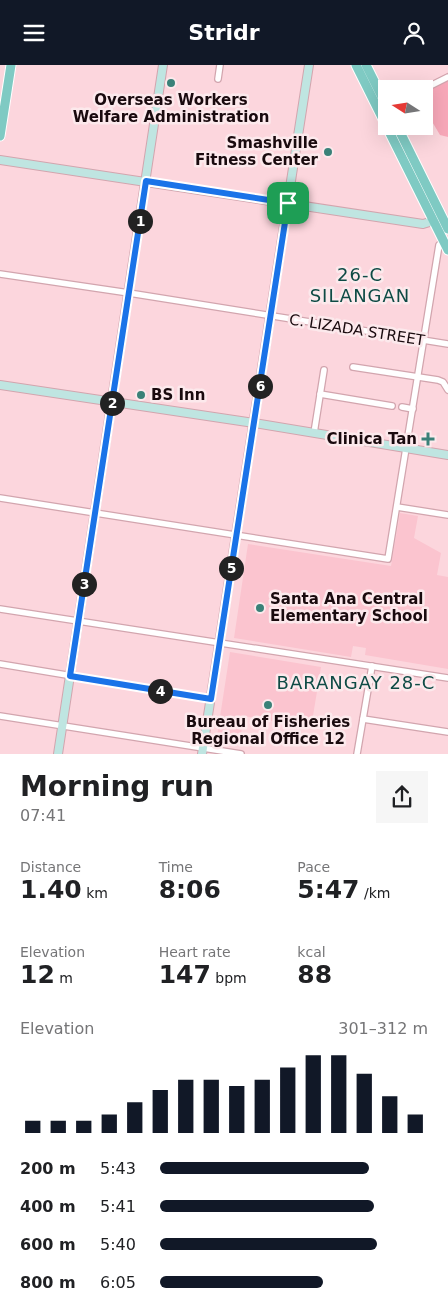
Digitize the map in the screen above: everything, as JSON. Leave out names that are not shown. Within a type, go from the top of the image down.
[{"type":"main road","points":[[0,137],[11,65]]},
{"type":"main road","points":[[356,65],[448,250]]},
{"type":"main road","points":[[366,65],[378,89]]},
{"type":"main road","points":[[401,135],[448,229]]},
{"type":"street","points":[[58,754],[163,65]]},
{"type":"street","points":[[218,79],[220,65]]},
{"type":"street","points":[[203,752],[309,65]]},
{"type":"street","points":[[433,84],[448,77]]},
{"type":"street","points":[[0,160],[423,224],[433,221]]},
{"type":"street","points":[[0,498],[388,559],[439,245],[443,241]]},
{"type":"street","name":"C. LIZADA STREET","points":[[0,274],[448,344]]},
{"type":"street","points":[[353,367],[442,382],[448,390]]},
{"type":"street","points":[[314,433],[324,370]]},
{"type":"street","points":[[0,385],[254,423],[448,455]]},
{"type":"street","points":[[320,394],[392,405]]},
{"type":"street","points":[[402,407],[413,409]]},
{"type":"street","points":[[397,507],[448,515]]},
{"type":"street","points":[[0,609],[448,678]]},
{"type":"street","points":[[0,664],[211,699]]},
{"type":"street","points":[[358,754],[372,666]]},
{"type":"street","points":[[0,716],[203,752],[241,754]]},
{"type":"street","points":[[363,719],[448,732]]},
{"type":"shaded area","points":[[448,73],[448,137],[440,135],[433,123],[433,80]]},
{"type":"shaded area","points":[[400,513],[418,516],[414,538],[441,553],[437,575],[448,577],[448,669],[365,655],[366,648],[353,646],[351,657],[234,638],[248,544],[391,566]]},
{"type":"shaded area","points":[[230,652],[321,667],[311,728],[244,716],[239,746],[216,743]]},
{"type":"place","name":"Overseas Workers Welfare Administration","points":[[171,83]]},
{"type":"place","name":"Smashville Fitness Center","points":[[328,152]]},
{"type":"place","name":"BS Inn","points":[[141,395]]},
{"type":"place","name":"Clinica Tan","points":[[428,439]]},
{"type":"place","name":"Santa Ana Central Elementary School","points":[[260,608]]},
{"type":"place","name":"Bureau of Fisheries Regional Office 12","points":[[268,705]]},
{"type":"district","name":"26-C SILANGAN","points":[[360,284]]},
{"type":"district","name":"BARANGAY 28-C","points":[[356,682]]},
{"type":"route","points":[[146,181],[288,203],[211,699],[70,676],[146,181]]}]
